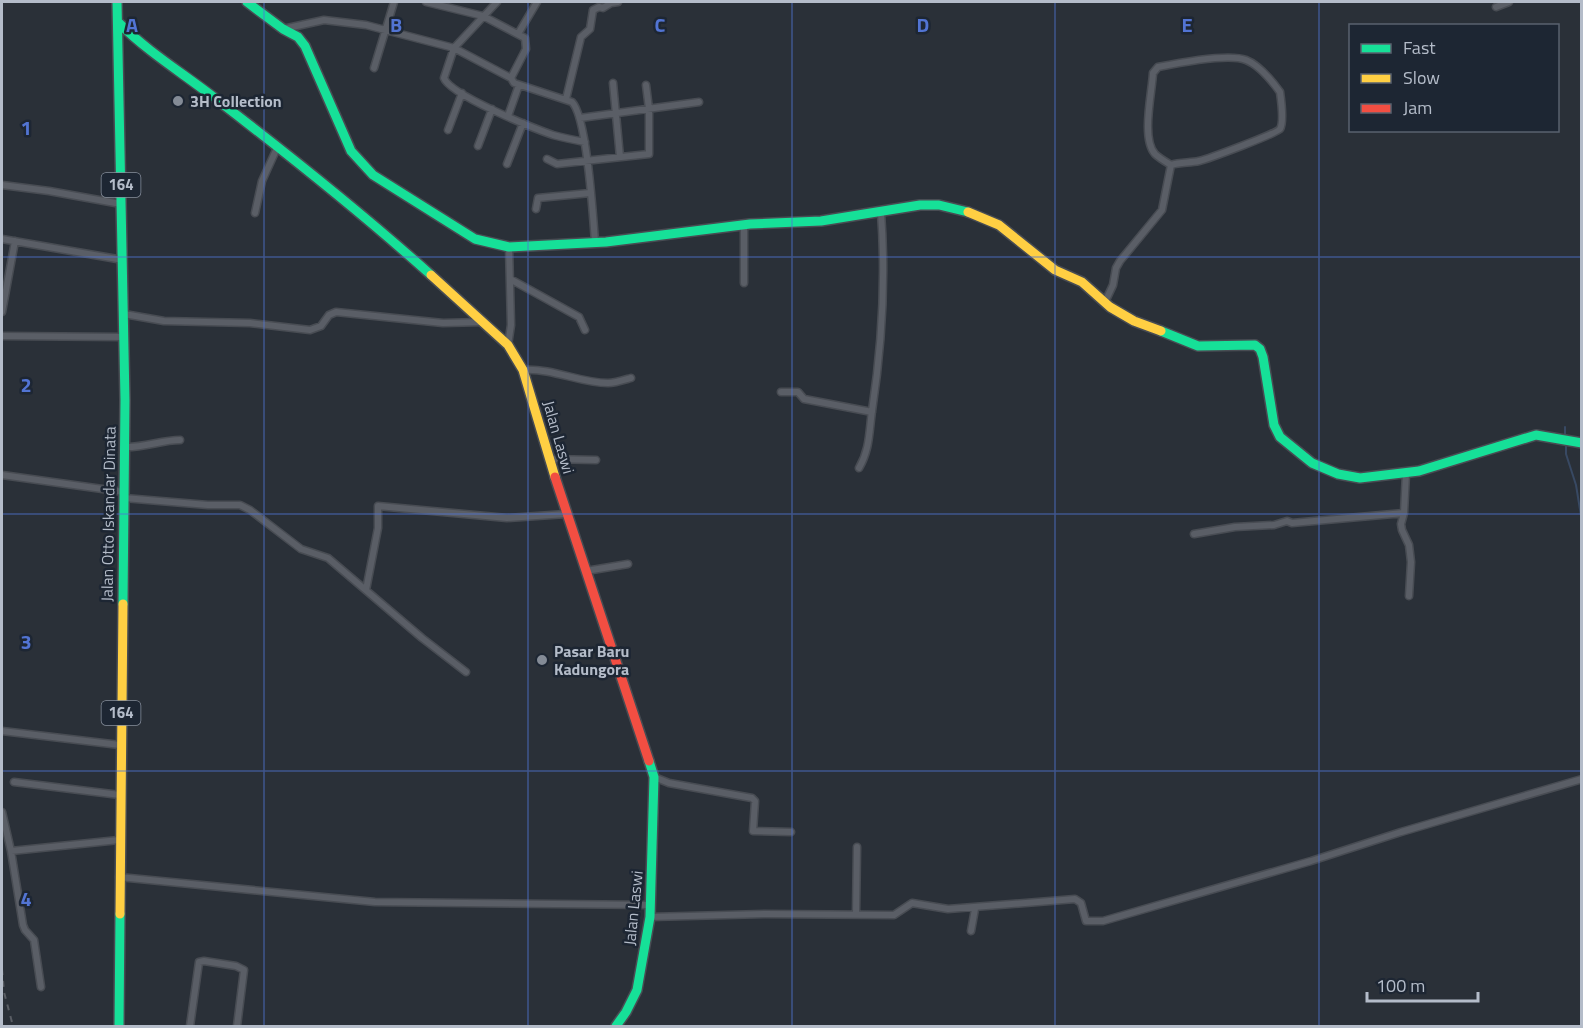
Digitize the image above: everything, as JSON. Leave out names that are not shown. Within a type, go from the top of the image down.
[{"type":"street","name":"Jalan Otto Iskandar Dinata","points":[[117,2],[125,400],[118,1026]]},
{"type":"street","points":[[374,68],[394,2]]},
{"type":"street","points":[[426,2],[452,5],[483,16],[525,38],[526,49],[511,78]]},
{"type":"street","points":[[497,2],[454,48],[444,78],[446,82],[492,109],[523,123],[553,135],[585,142]]},
{"type":"street","points":[[518,34],[537,2]]},
{"type":"street","points":[[567,99],[581,37],[590,29],[593,10],[599,6],[603,8],[618,2]]},
{"type":"street","points":[[1496,7],[1509,2]]},
{"type":"street","points":[[253,3],[282,29],[298,37],[305,46],[351,151],[362,165],[392,187],[475,239],[509,247],[595,242],[744,225],[821,221],[939,205],[964,210],[999,225],[1050,266],[1082,282],[1105,302],[1134,321],[1198,346],[1255,345],[1260,349],[1263,357],[1274,425],[1280,437],[1312,463],[1338,474],[1360,478],[1406,473],[1536,435],[1580,442]]},
{"type":"street","points":[[282,29],[324,20],[386,30],[454,48],[511,78],[514,83],[567,99],[576,105],[585,142],[595,242]]},
{"type":"street","name":"Jalan Laswi","points":[[119,23],[133,38],[215,98],[390,238],[508,345],[523,370],[566,514],[654,777],[652,905],[637,990],[617,1026]]},
{"type":"street","points":[[1203,59],[1243,59],[1252,63],[1280,92],[1282,123],[1280,129],[1275,133],[1245,143],[1229,152],[1171,165],[1155,154],[1150,146],[1148,129],[1154,73],[1158,67],[1203,59]]},
{"type":"street","points":[[613,83],[620,157]]},
{"type":"street","points":[[508,116],[519,85]]},
{"type":"street","points":[[547,159],[557,164],[649,154],[649,109],[646,85]]},
{"type":"street","points":[[448,130],[462,93]]},
{"type":"street","points":[[580,118],[699,102]]},
{"type":"street","points":[[478,146],[492,109]]},
{"type":"street","points":[[507,164],[523,123]]},
{"type":"street","points":[[255,213],[262,181],[277,148]]},
{"type":"street","points":[[1105,302],[1120,261],[1162,210],[1171,165]]},
{"type":"street","points":[[2,185],[121,204]]},
{"type":"street","points":[[536,208],[538,198],[591,193]]},
{"type":"street","points":[[859,468],[866,456],[870,437],[877,377],[884,256],[880,213]]},
{"type":"street","points":[[744,225],[744,283]]},
{"type":"street","points":[[2,239],[123,260]]},
{"type":"street","points":[[2,312],[15,240]]},
{"type":"street","points":[[508,345],[511,325],[509,247]]},
{"type":"street","points":[[510,279],[579,317],[585,330]]},
{"type":"street","points":[[124,314],[164,321],[250,322],[310,330],[321,326],[329,315],[336,312],[443,323],[483,322]]},
{"type":"street","points":[[2,336],[123,337]]},
{"type":"street","points":[[523,370],[554,372],[609,383],[631,378]]},
{"type":"street","points":[[781,392],[798,392],[804,399],[872,412]]},
{"type":"street","points":[[124,447],[147,446],[167,440],[180,440]]},
{"type":"street","points":[[550,459],[596,460]]},
{"type":"street","points":[[1406,473],[1402,530],[1409,545],[1411,562],[1409,596]]},
{"type":"street","points":[[2,475],[124,495],[208,505],[240,505],[301,549],[328,558],[422,638],[466,672]]},
{"type":"street","points":[[366,590],[378,528],[378,506],[507,518],[566,514]]},
{"type":"street","points":[[1194,534],[1283,522],[1404,513]]},
{"type":"street","points":[[586,571],[628,564]]},
{"type":"street","points":[[2,731],[120,745]]},
{"type":"street","points":[[654,777],[669,783],[752,798],[754,801],[753,831],[791,832]]},
{"type":"street","points":[[650,917],[894,915],[912,903],[940,909],[975,909],[1075,899],[1081,903],[1086,921],[1103,921],[1581,779]]},
{"type":"street","points":[[14,782],[120,795]]},
{"type":"street","points":[[2,812],[23,925],[34,940],[41,987]]},
{"type":"street","points":[[11,851],[119,840]]},
{"type":"street","points":[[856,915],[857,847]]},
{"type":"street","points":[[119,877],[375,902],[652,905]]},
{"type":"street","points":[[971,931],[975,909]]},
{"type":"street","points":[[190,1026],[199,962],[204,961],[236,966],[244,970],[237,1026]]},
{"type":"waterway","points":[[1565,427],[1565,437]]},
{"type":"waterway","points":[[1566,443],[1566,454],[1576,485],[1582,522]]},
{"type":"railway","points":[[2,969],[4,992],[13,1026]]},
{"type":"traffic: fast","points":[[117,2],[125,400],[123,604]]},
{"type":"traffic: fast","points":[[247,2],[283,29],[298,37],[305,46],[351,151],[373,175],[475,239],[509,247],[606,242],[750,224],[821,221],[920,205],[939,205],[968,212]]},
{"type":"traffic: fast","points":[[119,23],[154,53],[271,141],[379,229],[431,275]]},
{"type":"traffic: fast","points":[[1161,331],[1198,346],[1255,345],[1260,349],[1274,425],[1280,437],[1312,463],[1338,474],[1360,478],[1419,471],[1536,435],[1582,443]]},
{"type":"traffic: fast","points":[[616,1026],[637,990],[650,917],[654,777],[649,761]]},
{"type":"traffic: fast","points":[[119,1026],[120,914]]},
{"type":"traffic: slow","points":[[968,212],[999,225],[1055,270],[1082,282],[1110,307],[1134,321],[1161,331]]},
{"type":"traffic: slow","points":[[431,275],[508,345],[523,370],[555,477]]},
{"type":"traffic: slow","points":[[120,914],[123,604]]},
{"type":"traffic: jam","points":[[555,477],[649,761]]},
{"type":"place","name":"3H Collection","points":[[178,101]]},
{"type":"place","name":"Pasar Baru Kadungora","points":[[542,660]]}]
